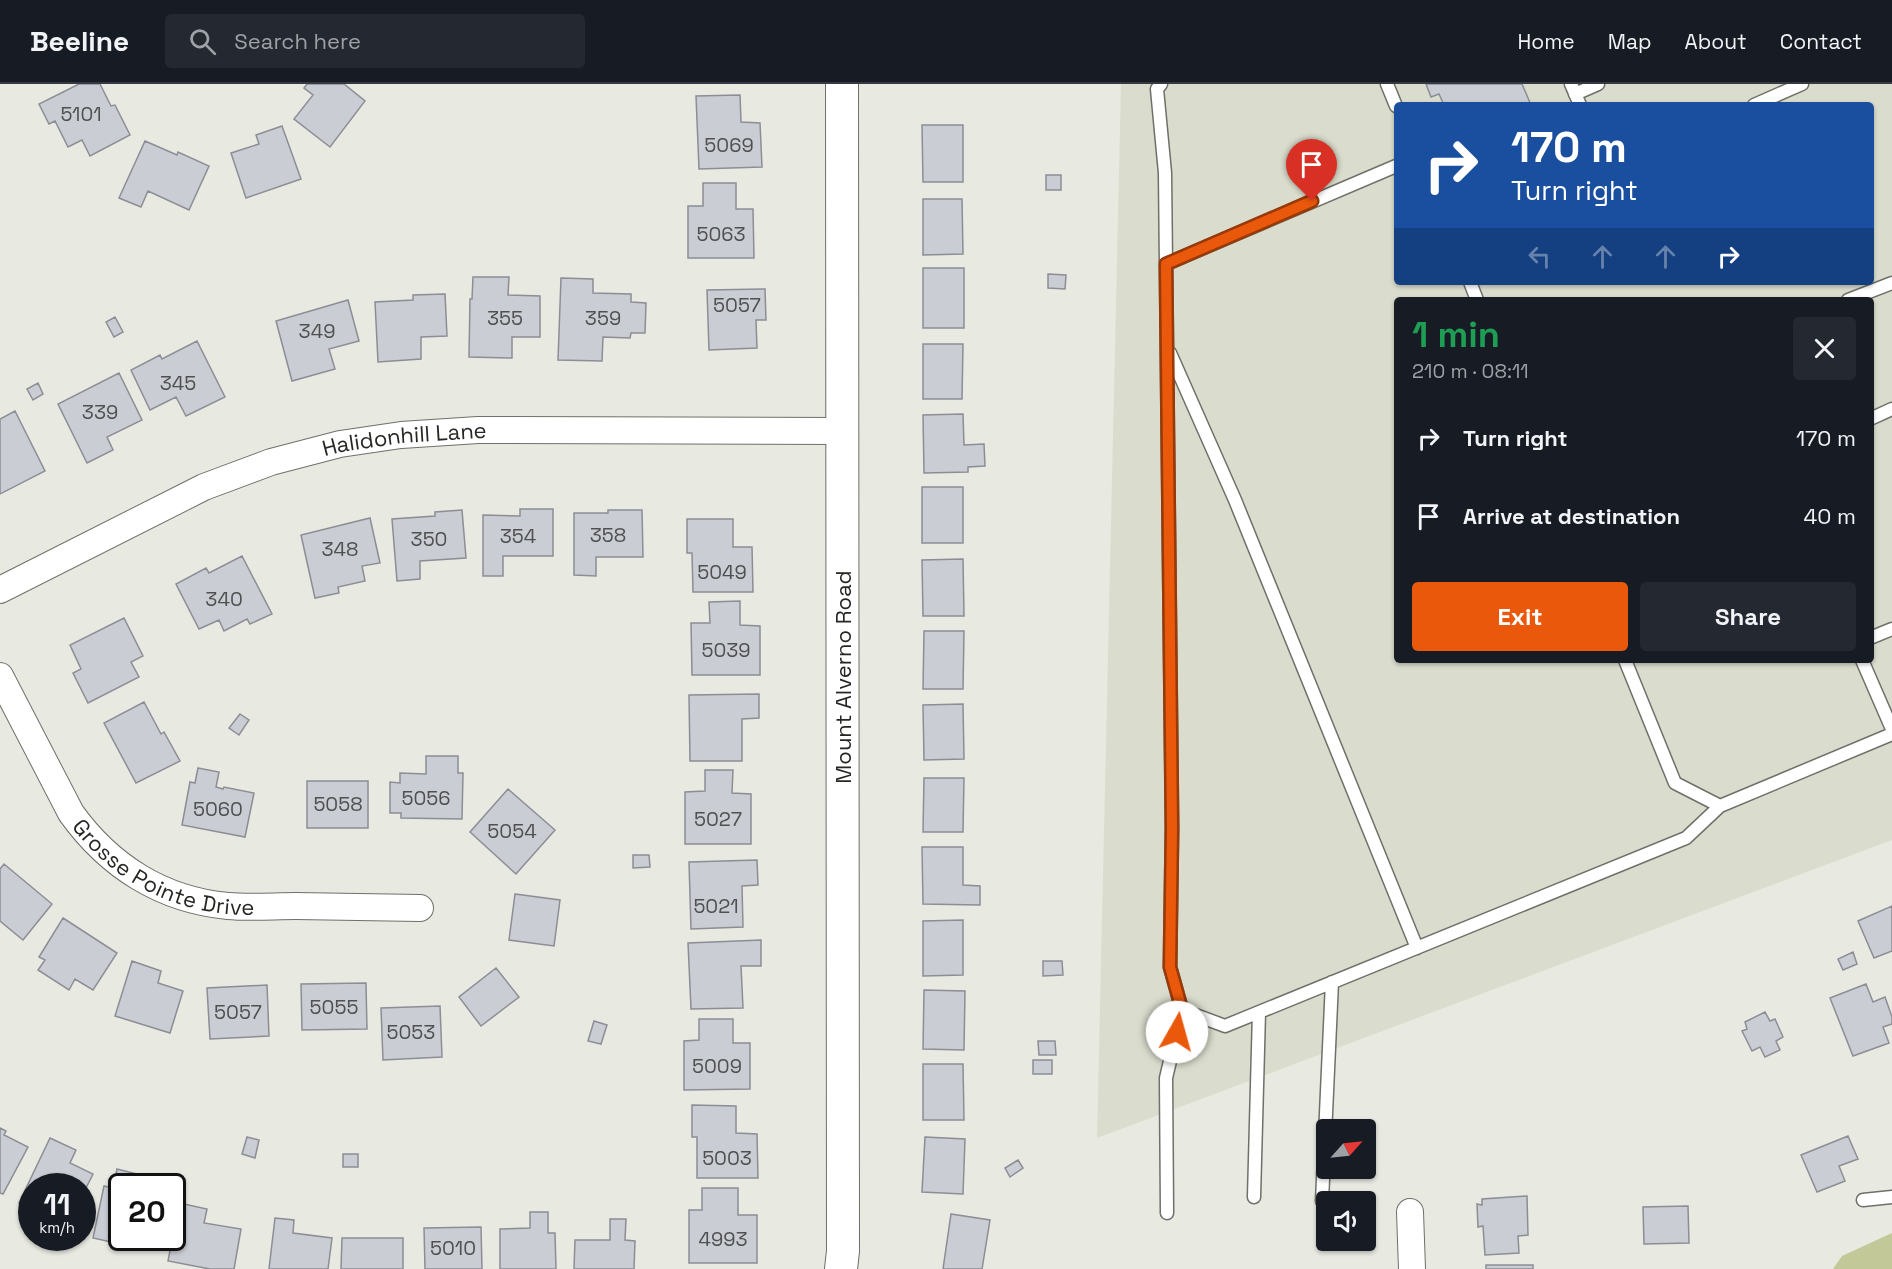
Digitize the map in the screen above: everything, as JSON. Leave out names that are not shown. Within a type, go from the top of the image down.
[{"type":"street","name":"Mount Alverno Road","points":[[841,1269],[843,1251],[842,84]]},
{"type":"street","name":"Halidonhill Lane","points":[[0,590],[204,487],[271,462],[340,444],[401,435],[478,430],[842,431]]},
{"type":"street","name":"Grosse Pointe Drive","points":[[0,676],[71,813],[85,832],[110,858],[145,881],[185,898],[227,906],[420,908]]},
{"type":"street","points":[[1410,1212],[1412,1269]]},
{"type":"lane","points":[[1161,84],[1157,89],[1165,173],[1172,817],[1170,967],[1182,1010],[1166,1078],[1167,1213]]},
{"type":"lane","points":[[1387,84],[1394,102]]},
{"type":"lane","points":[[1575,94],[1598,84]]},
{"type":"lane","points":[[1761,102],[1802,84]]},
{"type":"lane","points":[[1166,264],[1394,167]]},
{"type":"lane","points":[[1856,297],[1892,283]]},
{"type":"lane","points":[[1167,346],[1235,500],[1417,948]]},
{"type":"lane","points":[[1874,417],[1892,409]]},
{"type":"lane","points":[[1874,636],[1892,629]]},
{"type":"lane","points":[[1626,663],[1675,783],[1720,806]]},
{"type":"lane","points":[[1182,1010],[1225,1026],[1686,838],[1720,806],[1892,732],[1863,663]]},
{"type":"lane","points":[[1322,1191],[1332,982]]},
{"type":"lane","points":[[1254,1197],[1259,1012]]},
{"type":"lane","points":[[1863,1200],[1892,1197]]},
{"type":"shaded area","points":[[1121,84],[1892,84],[1892,840],[1097,1138]]},
{"type":"green space","points":[[1892,1233],[1892,1269],[1833,1269],[1842,1256]]},
{"type":"building","points":[[79,84],[100,84],[111,106],[115,105],[130,135],[90,156],[82,140],[68,147],[55,121],[49,124],[39,104]]},
{"type":"building","points":[[307,84],[344,84],[365,101],[330,147],[294,119],[313,95],[304,88]]},
{"type":"building","points":[[1426,84],[1522,84],[1530,102],[1443,102],[1439,94],[1431,97]]},
{"type":"building","points":[[740,95],[741,122],[760,123],[762,167],[699,169],[696,96]]},
{"type":"building","points":[[922,125],[963,125],[963,182],[923,182]]},
{"type":"building","points":[[282,126],[301,179],[246,198],[231,153],[259,144],[256,135]]},
{"type":"building","points":[[145,141],[209,166],[189,210],[148,191],[141,207],[119,198]]},
{"type":"building","points":[[1046,175],[1061,175],[1061,190],[1046,190]]},
{"type":"building","points":[[703,183],[736,183],[736,209],[753,209],[754,258],[688,258],[688,206],[703,206]]},
{"type":"building","points":[[923,199],[962,199],[963,254],[923,255]]},
{"type":"building","points":[[923,268],[964,268],[964,328],[923,328]]},
{"type":"building","points":[[1048,274],[1066,275],[1065,289],[1048,288]]},
{"type":"building","points":[[473,277],[509,277],[508,295],[540,296],[540,337],[512,337],[512,358],[469,357],[470,299],[472,299]]},
{"type":"building","points":[[561,278],[593,279],[593,293],[631,294],[631,302],[646,303],[645,333],[631,333],[630,338],[603,337],[602,361],[558,360]]},
{"type":"building","points":[[765,289],[766,320],[756,320],[757,348],[709,350],[707,290]]},
{"type":"building","points":[[445,294],[447,336],[421,337],[421,359],[378,362],[375,302],[413,300],[413,295]]},
{"type":"building","points":[[348,300],[359,341],[329,349],[335,369],[292,381],[276,321]]},
{"type":"building","points":[[115,317],[123,332],[114,337],[106,322]]},
{"type":"building","points":[[197,341],[225,397],[186,416],[176,397],[150,410],[131,370],[160,355],[162,359]]},
{"type":"building","points":[[923,344],[963,344],[962,399],[923,399]]},
{"type":"building","points":[[119,373],[142,420],[107,437],[113,450],[87,463],[58,404]]},
{"type":"building","points":[[38,383],[43,394],[33,400],[27,389]]},
{"type":"building","points":[[15,411],[45,471],[0,494],[0,419]]},
{"type":"building","points":[[963,414],[964,445],[984,444],[985,466],[968,467],[968,472],[924,473],[923,415]]},
{"type":"building","points":[[922,487],[963,487],[963,543],[922,543]]},
{"type":"building","points":[[520,509],[553,509],[553,556],[503,556],[503,576],[483,576],[483,515],[520,516]]},
{"type":"building","points":[[462,510],[466,558],[420,561],[420,579],[397,581],[392,519],[435,516],[435,512]]},
{"type":"building","points":[[608,510],[642,510],[643,557],[596,557],[596,576],[574,575],[574,513],[608,513]]},
{"type":"building","points":[[370,518],[380,563],[362,566],[365,581],[338,587],[339,593],[315,598],[301,535]]},
{"type":"building","points":[[687,519],[733,519],[733,547],[752,547],[753,592],[693,592],[692,553],[687,553]]},
{"type":"building","points":[[242,556],[272,614],[250,624],[247,619],[224,631],[219,620],[199,629],[176,584],[206,568],[209,573]]},
{"type":"building","points":[[963,559],[964,616],[923,616],[922,560]]},
{"type":"building","points":[[740,601],[740,625],[760,626],[760,675],[692,675],[691,623],[710,623],[709,602]]},
{"type":"building","points":[[124,618],[143,656],[131,662],[139,677],[88,703],[73,673],[81,669],[70,645]]},
{"type":"building","points":[[924,631],[964,631],[963,689],[923,689]]},
{"type":"building","points":[[759,694],[759,718],[742,719],[742,761],[690,761],[689,695]]},
{"type":"building","points":[[144,702],[161,734],[164,732],[180,761],[136,783],[104,723]]},
{"type":"building","points":[[963,704],[964,759],[924,760],[923,705]]},
{"type":"building","points":[[240,714],[249,720],[239,735],[229,728]]},
{"type":"building","points":[[426,756],[458,756],[458,773],[463,773],[462,819],[401,818],[401,813],[390,813],[390,782],[400,783],[400,773],[426,774]]},
{"type":"building","points":[[198,768],[219,772],[216,787],[254,793],[245,837],[182,825],[190,782],[195,783]]},
{"type":"building","points":[[705,770],[733,770],[732,793],[751,794],[751,844],[685,844],[685,792],[705,791]]},
{"type":"building","points":[[924,778],[964,778],[963,832],[923,832]]},
{"type":"building","points":[[307,781],[368,781],[368,828],[307,828]]},
{"type":"building","points":[[508,789],[555,830],[516,874],[470,832]]},
{"type":"building","points":[[922,847],[963,847],[963,885],[980,886],[980,905],[923,904]]},
{"type":"building","points":[[633,855],[649,855],[650,867],[633,868]]},
{"type":"building","points":[[757,860],[758,885],[742,886],[743,927],[691,929],[689,862]]},
{"type":"building","points":[[4,864],[52,904],[23,940],[0,921],[0,869]]},
{"type":"building","points":[[515,894],[560,900],[554,946],[509,940]]},
{"type":"building","points":[[1892,906],[1892,951],[1874,958],[1858,921]]},
{"type":"building","points":[[63,918],[117,953],[93,990],[75,979],[69,990],[38,970],[45,960],[39,957]]},
{"type":"building","points":[[963,920],[963,975],[923,976],[923,921]]},
{"type":"building","points":[[761,940],[761,966],[741,966],[743,1008],[691,1009],[688,943]]},
{"type":"building","points":[[1853,952],[1857,964],[1843,970],[1838,959]]},
{"type":"building","points":[[132,961],[161,971],[158,983],[183,991],[170,1033],[115,1016]]},
{"type":"building","points":[[1043,961],[1062,961],[1063,975],[1043,976]]},
{"type":"building","points":[[496,968],[519,997],[481,1026],[459,997]]},
{"type":"building","points":[[366,983],[367,1029],[302,1030],[301,984]]},
{"type":"building","points":[[1866,984],[1873,1002],[1885,997],[1892,1017],[1892,1024],[1883,1027],[1889,1043],[1853,1056],[1830,998]]},
{"type":"building","points":[[267,985],[269,1036],[210,1039],[207,988]]},
{"type":"building","points":[[924,990],[965,991],[964,1050],[923,1049]]},
{"type":"building","points":[[440,1006],[442,1057],[383,1060],[381,1008]]},
{"type":"building","points":[[1765,1012],[1770,1021],[1775,1019],[1783,1037],[1776,1041],[1780,1050],[1765,1057],[1760,1047],[1752,1051],[1742,1031],[1747,1029],[1745,1022]]},
{"type":"building","points":[[699,1019],[733,1019],[733,1043],[750,1043],[750,1089],[684,1090],[684,1041],[699,1040]]},
{"type":"building","points":[[594,1021],[607,1025],[601,1044],[588,1041]]},
{"type":"building","points":[[1038,1041],[1055,1041],[1056,1055],[1039,1055]]},
{"type":"building","points":[[1033,1060],[1052,1060],[1052,1074],[1033,1074]]},
{"type":"building","points":[[923,1064],[963,1064],[964,1120],[923,1120]]},
{"type":"building","points":[[692,1105],[736,1106],[736,1133],[757,1134],[758,1178],[697,1178],[697,1137],[692,1137]]},
{"type":"building","points":[[0,1128],[6,1131],[4,1135],[28,1147],[3,1194],[0,1193]]},
{"type":"building","points":[[1848,1136],[1858,1159],[1839,1166],[1845,1181],[1817,1192],[1801,1155]]},
{"type":"building","points":[[247,1137],[259,1140],[255,1158],[242,1154]]},
{"type":"building","points":[[925,1137],[965,1139],[963,1194],[922,1192]]},
{"type":"building","points":[[50,1138],[76,1150],[70,1163],[91,1173],[33,1173]]},
{"type":"building","points":[[343,1154],[358,1154],[358,1167],[343,1167]]},
{"type":"building","points":[[1018,1160],[1023,1168],[1010,1177],[1005,1168]]},
{"type":"building","points":[[117,1169],[133,1173],[116,1173]]},
{"type":"building","points":[[104,1186],[108,1187],[108,1241],[96,1239],[96,1224]]},
{"type":"building","points":[[702,1188],[738,1188],[738,1215],[757,1215],[757,1263],[689,1263],[689,1210],[702,1210]]},
{"type":"building","points":[[1527,1196],[1528,1235],[1518,1236],[1519,1253],[1485,1255],[1483,1226],[1478,1227],[1477,1204],[1482,1205],[1482,1199]]},
{"type":"building","points":[[186,1204],[207,1209],[204,1223],[241,1229],[234,1269],[210,1269],[168,1261],[170,1251],[186,1251]]},
{"type":"building","points":[[1688,1206],[1689,1243],[1644,1244],[1643,1207]]},
{"type":"building","points":[[530,1212],[548,1212],[548,1233],[555,1233],[556,1269],[500,1269],[500,1229],[530,1228]]},
{"type":"building","points":[[951,1214],[990,1220],[982,1269],[943,1269]]},
{"type":"building","points":[[275,1218],[294,1220],[293,1233],[332,1238],[328,1269],[269,1269]]},
{"type":"building","points":[[610,1219],[626,1219],[625,1240],[635,1241],[634,1269],[574,1269],[575,1240],[610,1240]]},
{"type":"building","points":[[481,1227],[482,1269],[425,1269],[424,1228]]},
{"type":"building","points":[[342,1238],[403,1238],[403,1269],[341,1269]]},
{"type":"building","points":[[1486,1265],[1533,1265],[1533,1269],[1486,1269]]},
{"type":"route","points":[[1177,1032],[1182,1010],[1170,967],[1172,828],[1166,264],[1312,201]]}]
